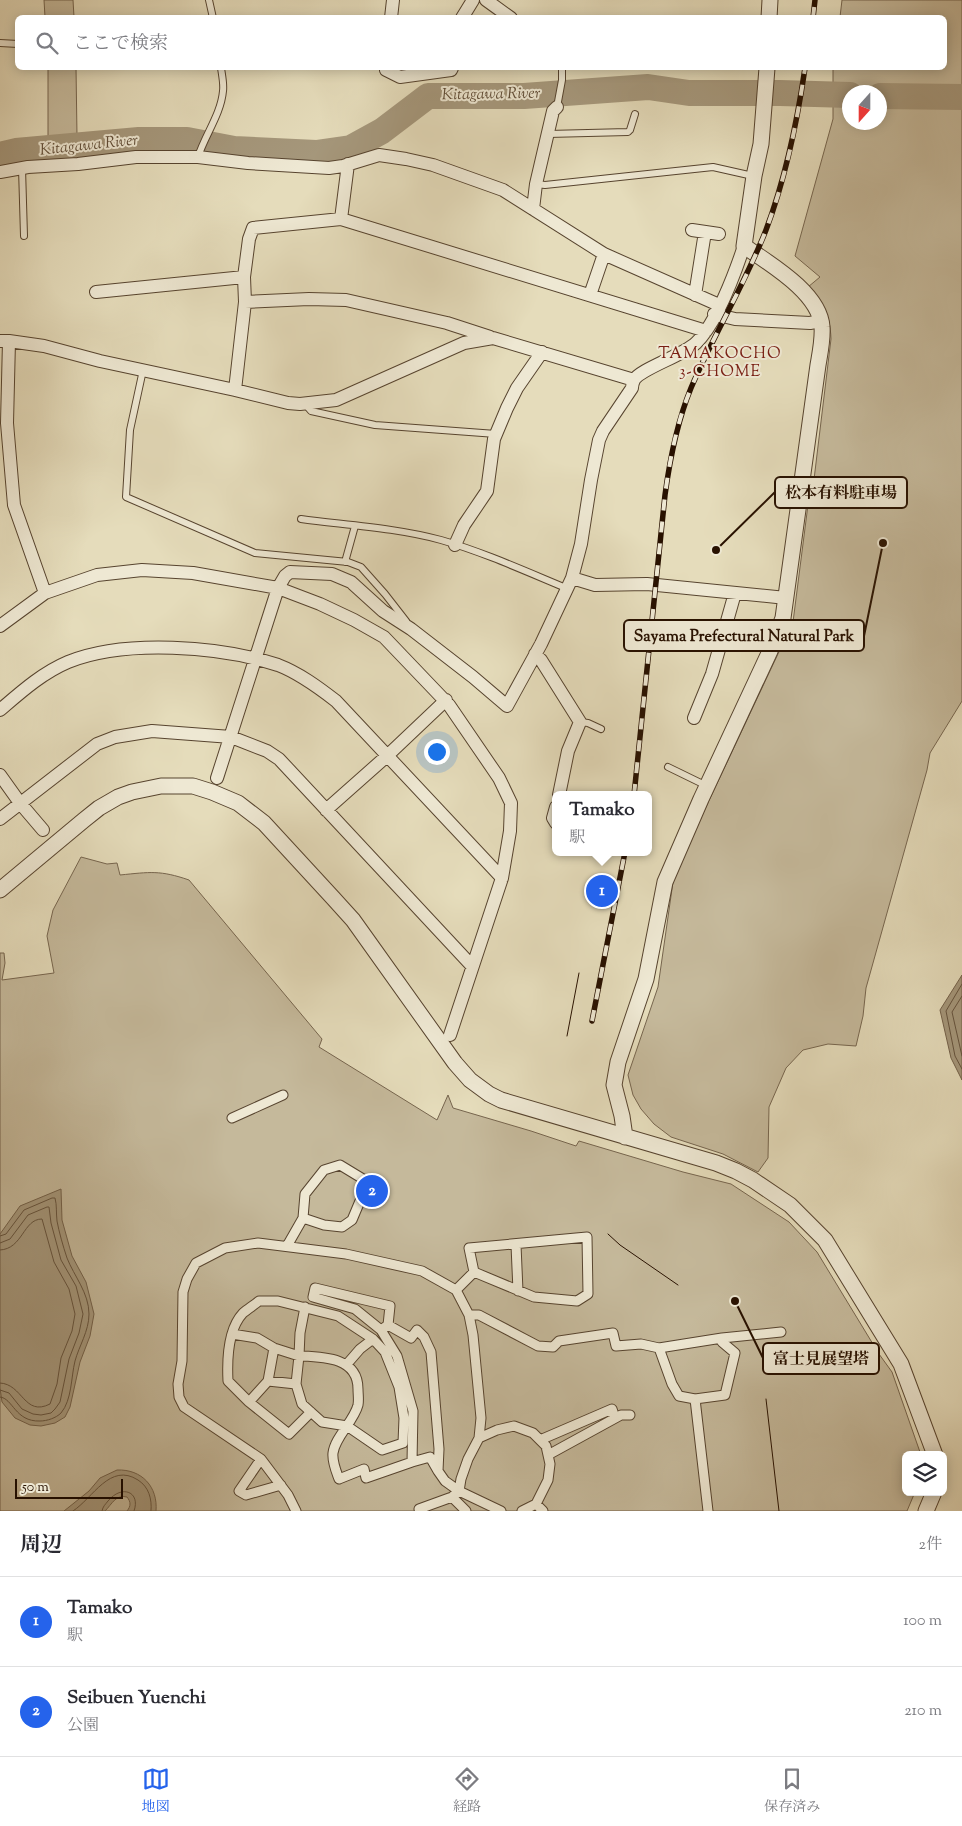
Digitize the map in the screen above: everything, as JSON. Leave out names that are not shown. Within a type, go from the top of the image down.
[{"type":"street","points":[[391,15],[393,0]]},
{"type":"street","points":[[464,15],[473,0]]},
{"type":"street","points":[[486,0],[507,15]]},
{"type":"street","points":[[770,0],[770,15]]},
{"type":"street","points":[[386,70],[400,77],[451,70]]},
{"type":"street","points":[[217,778],[278,588],[285,576],[290,572],[332,574],[351,582],[383,611],[411,629],[507,706],[535,654],[569,583],[581,544],[591,480],[603,431],[632,388],[634,380],[642,372],[685,352],[706,331],[736,271],[744,246],[754,176],[761,144],[767,70]]},
{"type":"street","points":[[533,208],[536,184],[553,112],[557,107]]},
{"type":"street","points":[[0,172],[136,156],[199,155],[248,164],[330,168],[379,155],[406,158],[486,182],[504,190],[604,254],[695,295],[717,310],[735,319],[810,323],[822,321]]},
{"type":"street","points":[[341,219],[348,164]]},
{"type":"street","points":[[235,390],[245,302],[244,277],[249,239],[253,228],[341,219],[706,331]]},
{"type":"street","points":[[692,230],[719,234]]},
{"type":"street","points":[[695,295],[705,232]]},
{"type":"street","points":[[625,1137],[614,1085],[618,1062],[646,979],[665,882],[770,651],[783,618],[822,336],[822,321],[816,306],[806,294],[769,263],[744,246]]},
{"type":"street","points":[[590,295],[604,254]]},
{"type":"street","points":[[96,292],[244,277]]},
{"type":"street","points":[[245,302],[309,299],[346,300],[447,323],[634,380]]},
{"type":"street","points":[[45,593],[14,505],[4,426],[4,341],[44,346],[100,361],[235,390],[288,404],[305,404],[336,400],[464,343],[493,338]]},
{"type":"street","points":[[454,545],[464,525],[487,490],[494,438],[517,388],[542,352]]},
{"type":"street","points":[[0,626],[45,593],[97,575],[142,570],[193,573],[278,588],[320,604],[384,637],[446,700],[494,770],[511,803],[510,831],[502,878],[450,1035]]},
{"type":"street","points":[[569,583],[595,585],[647,584],[786,598]]},
{"type":"street","points":[[694,718],[712,674],[735,593]]},
{"type":"street","points":[[0,710],[35,681],[66,663],[95,653],[129,648],[193,648],[255,659],[280,666],[312,683],[336,701],[502,878]]},
{"type":"street","points":[[535,654],[541,660],[580,722],[568,750],[560,791]]},
{"type":"street","points":[[326,810],[446,700]]},
{"type":"street","points":[[0,819],[97,744],[115,737],[152,731],[230,737],[268,752],[279,759],[472,966]]},
{"type":"street","points":[[0,775],[43,830]]},
{"type":"street","points":[[0,890],[91,814],[118,797],[147,788],[177,785],[194,786],[238,803],[264,823],[353,920],[444,1049],[470,1080],[489,1094],[502,1100],[716,1163],[736,1171],[790,1204],[829,1245],[901,1364],[934,1451]]},
{"type":"street","points":[[232,1118],[283,1095]]},
{"type":"street","points":[[287,1246],[303,1218],[305,1194],[324,1170],[340,1165],[368,1182],[352,1220],[342,1227],[324,1225],[303,1218]]},
{"type":"street","points":[[587,1237],[588,1294],[577,1301],[534,1297],[474,1272],[469,1248],[587,1237]]},
{"type":"street","points":[[296,1511],[281,1485],[261,1459],[184,1407],[179,1397],[178,1384],[182,1361],[183,1292],[187,1279],[196,1263],[225,1248],[258,1243],[346,1254],[422,1271],[456,1290],[469,1315],[473,1335],[481,1413],[479,1438],[468,1459],[456,1494]]},
{"type":"street","points":[[516,1245],[518,1291]]},
{"type":"street","points":[[456,1290],[474,1272]]},
{"type":"street","points":[[412,1462],[413,1411],[397,1356],[382,1327],[390,1306],[315,1288],[313,1296],[355,1309],[382,1327],[411,1338],[417,1330],[424,1337],[431,1352],[438,1471]]},
{"type":"street","points":[[305,1308],[300,1334],[296,1384],[302,1404],[311,1412],[322,1422],[347,1426],[382,1450],[404,1443],[404,1418],[399,1387],[385,1352],[371,1337],[338,1316],[278,1301],[259,1301],[242,1314],[232,1334],[227,1357],[228,1381],[249,1402],[288,1434],[311,1412]]},
{"type":"street","points":[[469,1315],[479,1315],[538,1346],[554,1347],[559,1341],[613,1333],[616,1346],[641,1344],[659,1348],[722,1338],[781,1332]]},
{"type":"street","points":[[347,1364],[371,1337],[372,1332],[353,1320],[356,1316],[374,1329],[382,1327]]},
{"type":"street","points":[[232,1334],[257,1338],[274,1348],[299,1356],[325,1357],[347,1364],[358,1379],[358,1405],[333,1451],[333,1462],[338,1479],[364,1469],[366,1478],[430,1457],[466,1511]]},
{"type":"street","points":[[659,1348],[672,1384],[679,1396],[695,1399],[725,1395],[734,1353],[722,1342],[722,1338]]},
{"type":"street","points":[[249,1402],[268,1382],[274,1348]]},
{"type":"street","points":[[268,1382],[296,1384]]},
{"type":"street","points":[[695,1399],[708,1511]]},
{"type":"street","points":[[540,1440],[612,1409],[615,1418]]},
{"type":"street","points":[[548,1455],[621,1415],[630,1415]]},
{"type":"street","points":[[479,1438],[497,1430],[514,1426],[533,1433],[546,1446],[550,1464],[548,1480],[528,1507],[543,1511]]},
{"type":"street","points":[[261,1459],[239,1491],[246,1495],[281,1485]]},
{"type":"street","points":[[418,1509],[456,1494],[501,1511]]},
{"type":"street","points":[[926,1511],[932,1496]]},
{"type":"lane","points":[[209,0],[212,15]]},
{"type":"lane","points":[[0,44],[15,44]]},
{"type":"lane","points":[[199,155],[205,136],[216,117],[223,91],[221,70]]},
{"type":"lane","points":[[557,107],[562,70]]},
{"type":"lane","points":[[548,134],[628,132],[635,114]]},
{"type":"lane","points":[[536,184],[555,184],[713,166],[754,176]]},
{"type":"lane","points":[[22,168],[24,236]]},
{"type":"lane","points":[[144,370],[130,430],[126,497],[256,553],[344,562],[361,567],[411,629]]},
{"type":"lane","points":[[305,404],[311,411],[375,426],[496,434]]},
{"type":"lane","points":[[301,519],[441,540],[569,583]]},
{"type":"lane","points":[[344,562],[355,526]]},
{"type":"lane","points":[[580,722],[588,723],[601,729]]},
{"type":"lane","points":[[668,767],[707,786]]},
{"type":"shaded area","points":[[44,0],[73,0],[74,15],[45,15]]},
{"type":"shaded area","points":[[842,0],[962,0],[962,701],[930,753],[927,770],[866,988],[863,1016],[856,1046],[828,1044],[803,1050],[786,1068],[769,1107],[768,1158],[758,1172],[723,1154],[671,1137],[654,1124],[641,1109],[633,1095],[628,1075],[658,987],[674,875],[793,622],[809,497],[812,496],[831,339],[827,316],[808,287],[820,277],[795,256],[833,119],[833,70],[947,70],[947,15],[840,15]]},
{"type":"shaded area","points":[[48,70],[76,70],[77,136],[48,136]]},
{"type":"shaded area","points":[[81,857],[107,864],[117,863],[120,875],[155,873],[189,880],[322,1039],[319,1047],[437,1120],[448,1095],[453,1108],[576,1146],[579,1141],[683,1172],[731,1184],[789,1222],[817,1252],[892,1372],[920,1451],[902,1451],[902,1496],[913,1496],[907,1511],[0,1511],[0,953],[4,953],[5,963],[2,980],[54,973],[47,936],[53,910]]},
{"type":"water","points":[[962,975],[962,1080],[951,1058],[940,1010]]},
{"type":"water","points":[[61,1189],[62,1220],[72,1256],[86,1282],[94,1314],[90,1336],[80,1362],[70,1407],[65,1417],[55,1423],[41,1426],[30,1425],[15,1418],[2,1402],[0,1388],[0,1234],[20,1206]]},
{"type":"water","points":[[117,1470],[126,1470],[141,1476],[147,1481],[154,1494],[156,1511],[127,1511],[130,1502],[127,1497],[123,1496],[114,1500],[105,1511],[64,1511],[89,1491],[100,1478]]},
{"type":"waterway","name":"Kitagawa River","points":[[0,155],[16,151],[139,140],[187,140],[234,149],[316,153],[351,148],[382,131],[428,96],[524,96],[648,87],[689,93],[842,95]]},
{"type":"waterway","name":"Kitagawa River","points":[[887,96],[962,97]]},
{"type":"tram line","points":[[567,1036],[579,973]]},
{"type":"tram line","points":[[608,1234],[620,1245],[678,1285]]},
{"type":"tram line","points":[[766,1399],[779,1511]]},
{"type":"railway","points":[[813,15],[815,0]]},
{"type":"railway","points":[[634,791],[665,495],[675,440],[691,388],[749,270],[766,230],[790,150],[805,70]]},
{"type":"railway","points":[[592,1021],[624,856]]},
{"type":"place","name":"Sayama Prefectural Natural Park","points":[[883,543]]},
{"type":"place","name":"松本有料駐車場","points":[[716,550]]},
{"type":"place","name":"Tamako","points":[[602,891]]},
{"type":"place","name":"Seibuen Yuenchi","points":[[372,1191]]},
{"type":"place","name":"富士見展望塔","points":[[735,1301]]},
{"type":"district","name":"TAMAKOCHO 3-CHOME","points":[[720,363]]}]
